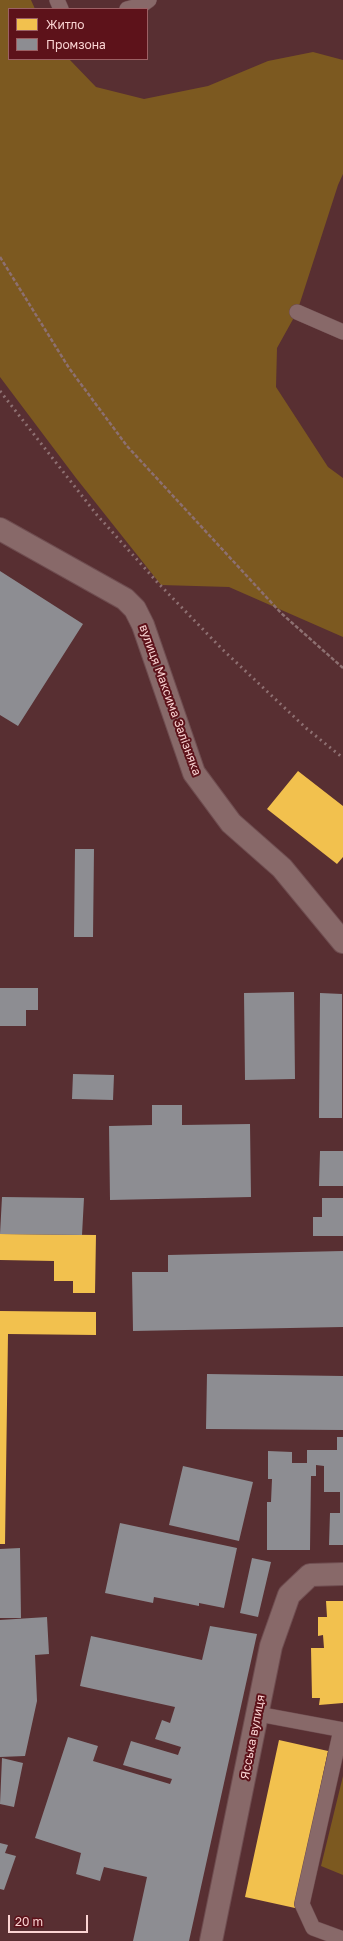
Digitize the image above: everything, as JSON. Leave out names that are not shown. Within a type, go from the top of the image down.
[{"type":"street","name":"вулиця Максима Залізняка","points":[[0,529],[126,599],[135,609],[143,625],[194,773],[231,823],[282,868],[343,942]]},
{"type":"street","name":"Ясська вулиця","points":[[211,1941],[271,1646],[289,1595],[310,1575],[343,1574]]},
{"type":"lane","points":[[130,8],[149,0]]},
{"type":"lane","points":[[297,312],[343,332]]},
{"type":"lane","points":[[258,1714],[342,1730],[302,1904],[313,1928],[343,1939]]},
{"type":"path","points":[[0,257],[68,368],[127,446],[281,613],[343,668]]},
{"type":"shaded area","points":[[0,0],[31,0],[35,8],[8,8],[8,60],[70,60],[96,87],[144,99],[208,86],[268,61],[313,52],[343,60],[343,174],[338,185],[297,312],[277,348],[276,387],[328,467],[343,478],[343,637],[229,587],[161,585],[76,478],[0,377]]},
{"type":"shaded area","points":[[343,1776],[343,1875],[321,1866]]},
{"type":"building: Житло","points":[[298,771],[343,806],[343,857],[337,864],[267,809]]},
{"type":"building: Житло","points":[[0,1234],[96,1235],[95,1293],[73,1293],[73,1281],[54,1281],[54,1261],[0,1260]]},
{"type":"building: Житло","points":[[0,1311],[96,1312],[96,1335],[8,1334],[5,1544],[0,1544]]},
{"type":"building: Житло","points":[[326,1601],[343,1601],[343,1703],[319,1705],[320,1698],[312,1698],[311,1648],[324,1648],[323,1635],[318,1636],[318,1617],[327,1617]]},
{"type":"building: Житло","points":[[279,1740],[328,1751],[295,1908],[245,1897]]},
{"type":"building: Промзона","points":[[0,571],[83,624],[18,726],[0,715]]},
{"type":"building: Промзона","points":[[75,849],[94,849],[93,937],[74,937]]},
{"type":"building: Промзона","points":[[0,988],[38,988],[38,1010],[26,1010],[26,1026],[0,1026]]},
{"type":"building: Промзона","points":[[294,992],[295,1079],[245,1080],[244,993]]},
{"type":"building: Промзона","points":[[320,993],[342,994],[342,1118],[319,1118]]},
{"type":"building: Промзона","points":[[73,1074],[114,1075],[113,1100],[72,1099]]},
{"type":"building: Промзона","points":[[152,1105],[182,1105],[182,1125],[250,1124],[251,1197],[110,1200],[109,1126],[152,1125]]},
{"type":"building: Промзона","points":[[320,1151],[343,1151],[343,1186],[319,1186]]},
{"type":"building: Промзона","points":[[2,1197],[84,1198],[82,1235],[0,1234]]},
{"type":"building: Промзона","points":[[322,1198],[343,1198],[343,1236],[313,1236],[313,1217],[322,1217]]},
{"type":"building: Промзона","points":[[343,1251],[343,1327],[133,1331],[132,1272],[168,1272],[168,1255]]},
{"type":"building: Промзона","points":[[207,1374],[343,1376],[343,1430],[206,1429]]},
{"type":"building: Промзона","points":[[337,1437],[343,1437],[343,1545],[329,1545],[330,1513],[340,1513],[340,1492],[324,1492],[324,1466],[316,1465],[316,1476],[311,1476],[310,1550],[267,1550],[267,1502],[271,1502],[272,1479],[268,1479],[268,1451],[292,1452],[292,1463],[307,1463],[307,1450],[337,1450]]},
{"type":"building: Промзона","points":[[183,1466],[253,1482],[239,1541],[169,1525]]},
{"type":"building: Промзона","points":[[120,1523],[237,1548],[224,1608],[199,1603],[199,1606],[154,1597],[153,1603],[105,1593]]},
{"type":"building: Промзона","points":[[20,1548],[21,1618],[0,1618],[0,1549]]},
{"type":"building: Промзона","points":[[252,1558],[271,1562],[258,1617],[240,1613]]},
{"type":"building: Промзона","points":[[47,1617],[49,1654],[35,1655],[37,1701],[25,1756],[0,1757],[0,1620]]},
{"type":"building: Промзона","points":[[210,1626],[257,1634],[189,1941],[133,1941],[147,1877],[104,1867],[100,1881],[76,1874],[81,1853],[35,1838],[68,1737],[98,1746],[93,1761],[170,1784],[172,1779],[123,1765],[131,1741],[178,1755],[181,1747],[155,1739],[162,1720],[170,1723],[175,1707],[80,1686],[91,1636],[202,1660]]},
{"type":"building: Промзона","points":[[2,1758],[23,1763],[14,1807],[0,1804]]},
{"type":"building: Промзона","points":[[0,1843],[8,1845],[5,1853],[16,1856],[4,1890],[0,1889]]},
{"type":"railway","points":[[0,391],[97,515],[158,583],[222,649],[306,728],[343,758]]}]
